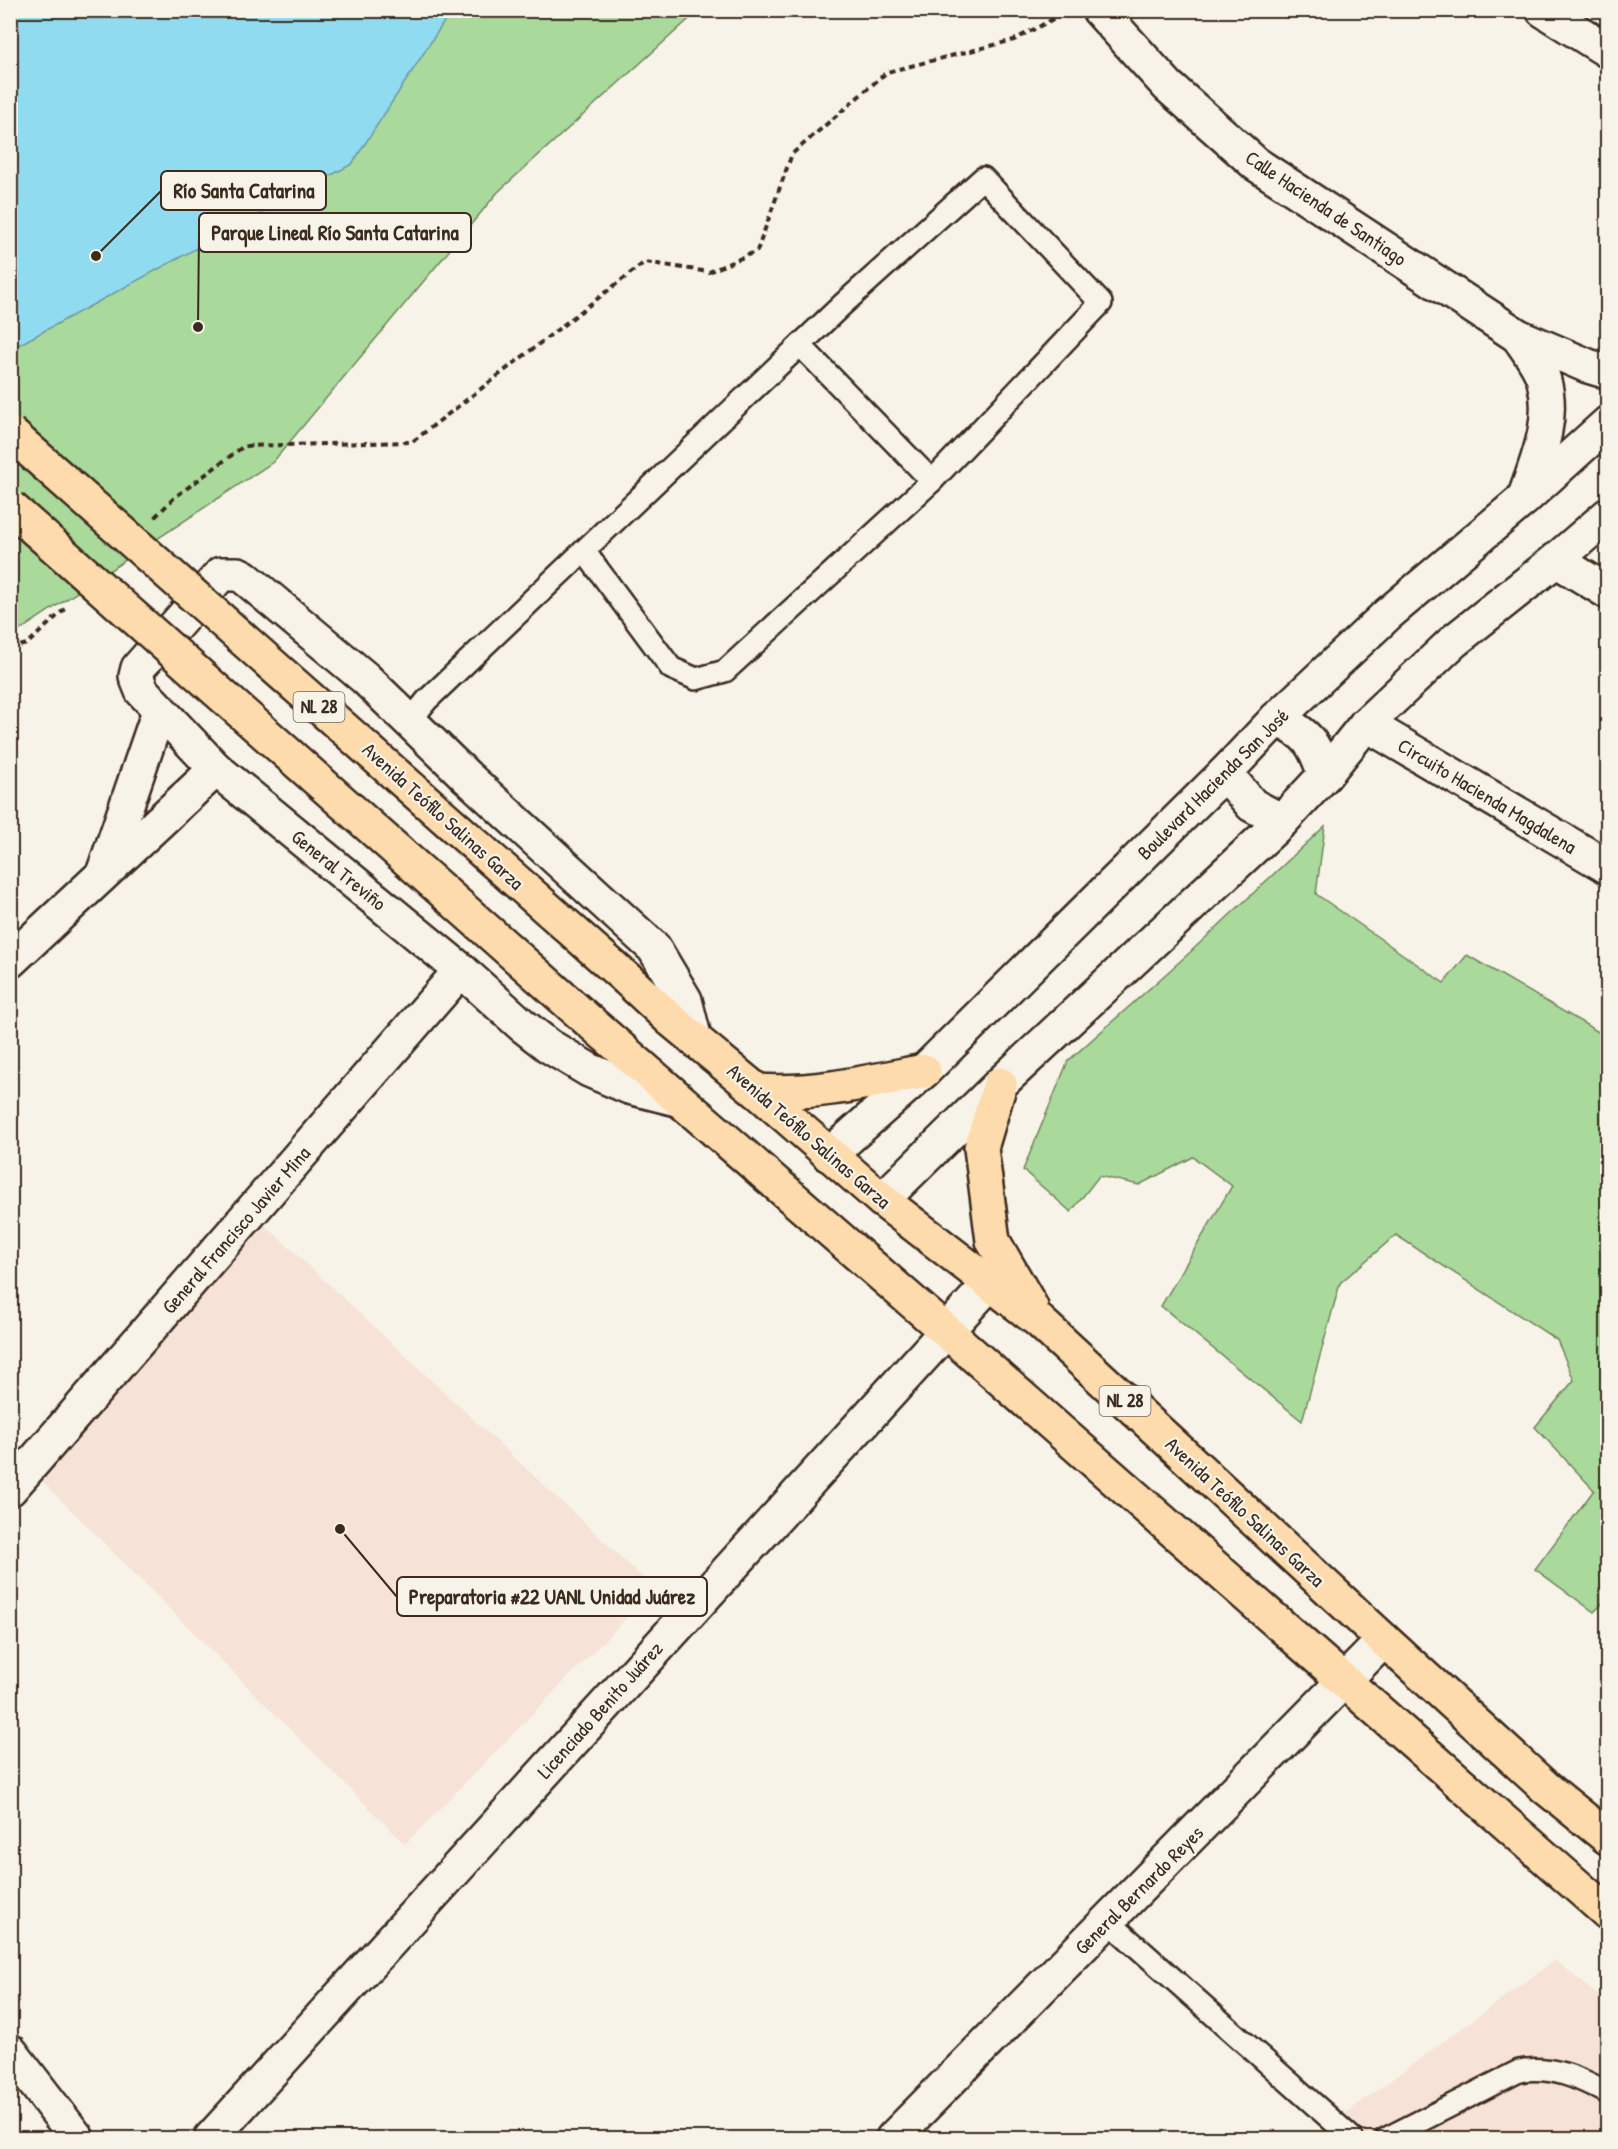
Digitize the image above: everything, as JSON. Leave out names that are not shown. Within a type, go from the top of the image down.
[{"type":"main road","name":"Avenida Teófilo Salinas Garza","points":[[10,433],[695,1040],[882,1200],[1039,1322],[1545,1787],[1608,1838]]},
{"type":"main road","name":"NL 28","points":[[10,507],[589,1021],[1608,1912]]},
{"type":"main road","points":[[757,1091],[786,1093],[817,1091],[924,1071]]},
{"type":"main road","points":[[1000,1084],[981,1148],[993,1241],[1039,1322]]},
{"type":"street","name":"Calle Hacienda de Santiago","points":[[1099,10],[1168,86],[1256,164],[1518,336],[1588,366],[1608,372]]},
{"type":"street","points":[[1544,10],[1608,51]]},
{"type":"street","name":"Calle Hacienda de Santiago","points":[[1518,336],[1544,379],[1548,414],[1541,447],[1524,499]]},
{"type":"street","name":"Boulevard Hacienda San José","points":[[829,1155],[924,1071],[1225,773],[1276,719],[1388,614],[1524,499],[1608,423]]},
{"type":"street","points":[[882,1200],[1000,1084],[1282,821],[1325,775],[1366,724],[1454,641],[1556,560],[1608,515]]},
{"type":"street","points":[[1556,560],[1608,592]]},
{"type":"street","points":[[103,874],[151,701],[136,676],[138,668],[221,574],[237,574],[364,678],[476,785],[654,948],[685,1000],[695,1040]]},
{"type":"street","name":"General Treviño","points":[[151,701],[216,769],[461,970],[549,1046],[589,1070],[629,1087],[678,1099]]},
{"type":"street","points":[[1276,719],[1308,739],[1317,750],[1325,775]]},
{"type":"street","name":"Circuito Hacienda Magdalena","points":[[1366,724],[1608,867]]},
{"type":"street","points":[[10,961],[216,769]]},
{"type":"street","points":[[1225,773],[1252,805],[1282,821]]},
{"type":"street","name":"General Francisco Javier Mina","points":[[10,1489],[461,970]]},
{"type":"street","name":"Licenciado Benito Juárez","points":[[211,2139],[990,1283]]},
{"type":"street","name":"General Bernardo Reyes","points":[[893,2139],[1384,1640]]},
{"type":"street","points":[[10,2051],[77,2139]]},
{"type":"lane","points":[[410,721],[427,700],[800,345],[983,177],[1101,303],[932,481],[725,671],[696,679],[671,668],[585,552]]},
{"type":"lane","points":[[800,345],[932,481]]},
{"type":"lane","points":[[1108,1921],[1352,2139]]},
{"type":"lane","points":[[1387,2139],[1518,2071],[1543,2068],[1582,2079],[1608,2093]]},
{"type":"path","points":[[150,522],[175,497],[244,446],[412,442],[645,262],[709,272],[757,251],[792,154],[887,72],[1014,40],[1069,10]]},
{"type":"path","points":[[10,648],[27,644],[75,599]]},
{"type":"shaded area","points":[[251,1212],[655,1589],[405,1844],[29,1468]]},
{"type":"shaded area","points":[[1555,1960],[1607,2003],[1607,2138],[1312,2138]]},
{"type":"green space","points":[[11,11],[698,11],[498,192],[273,462],[11,636]]},
{"type":"green space","points":[[1325,826],[1316,894],[1444,983],[1467,955],[1607,1037],[1608,1598],[1594,1612],[1535,1569],[1594,1490],[1535,1427],[1574,1380],[1557,1340],[1396,1235],[1340,1283],[1302,1421],[1161,1306],[1232,1186],[1193,1157],[1139,1185],[1099,1176],[1071,1212],[1023,1170],[1068,1061],[1186,956]]},
{"type":"water","points":[[11,10],[451,11],[352,164],[11,349]]},
{"type":"place","name":"Río Santa Catarina","points":[[96,256]]},
{"type":"place","name":"Parque Lineal Río Santa Catarina","points":[[198,327]]},
{"type":"place","name":"Preparatoria #22 UANL Unidad Juárez","points":[[340,1529]]}]
